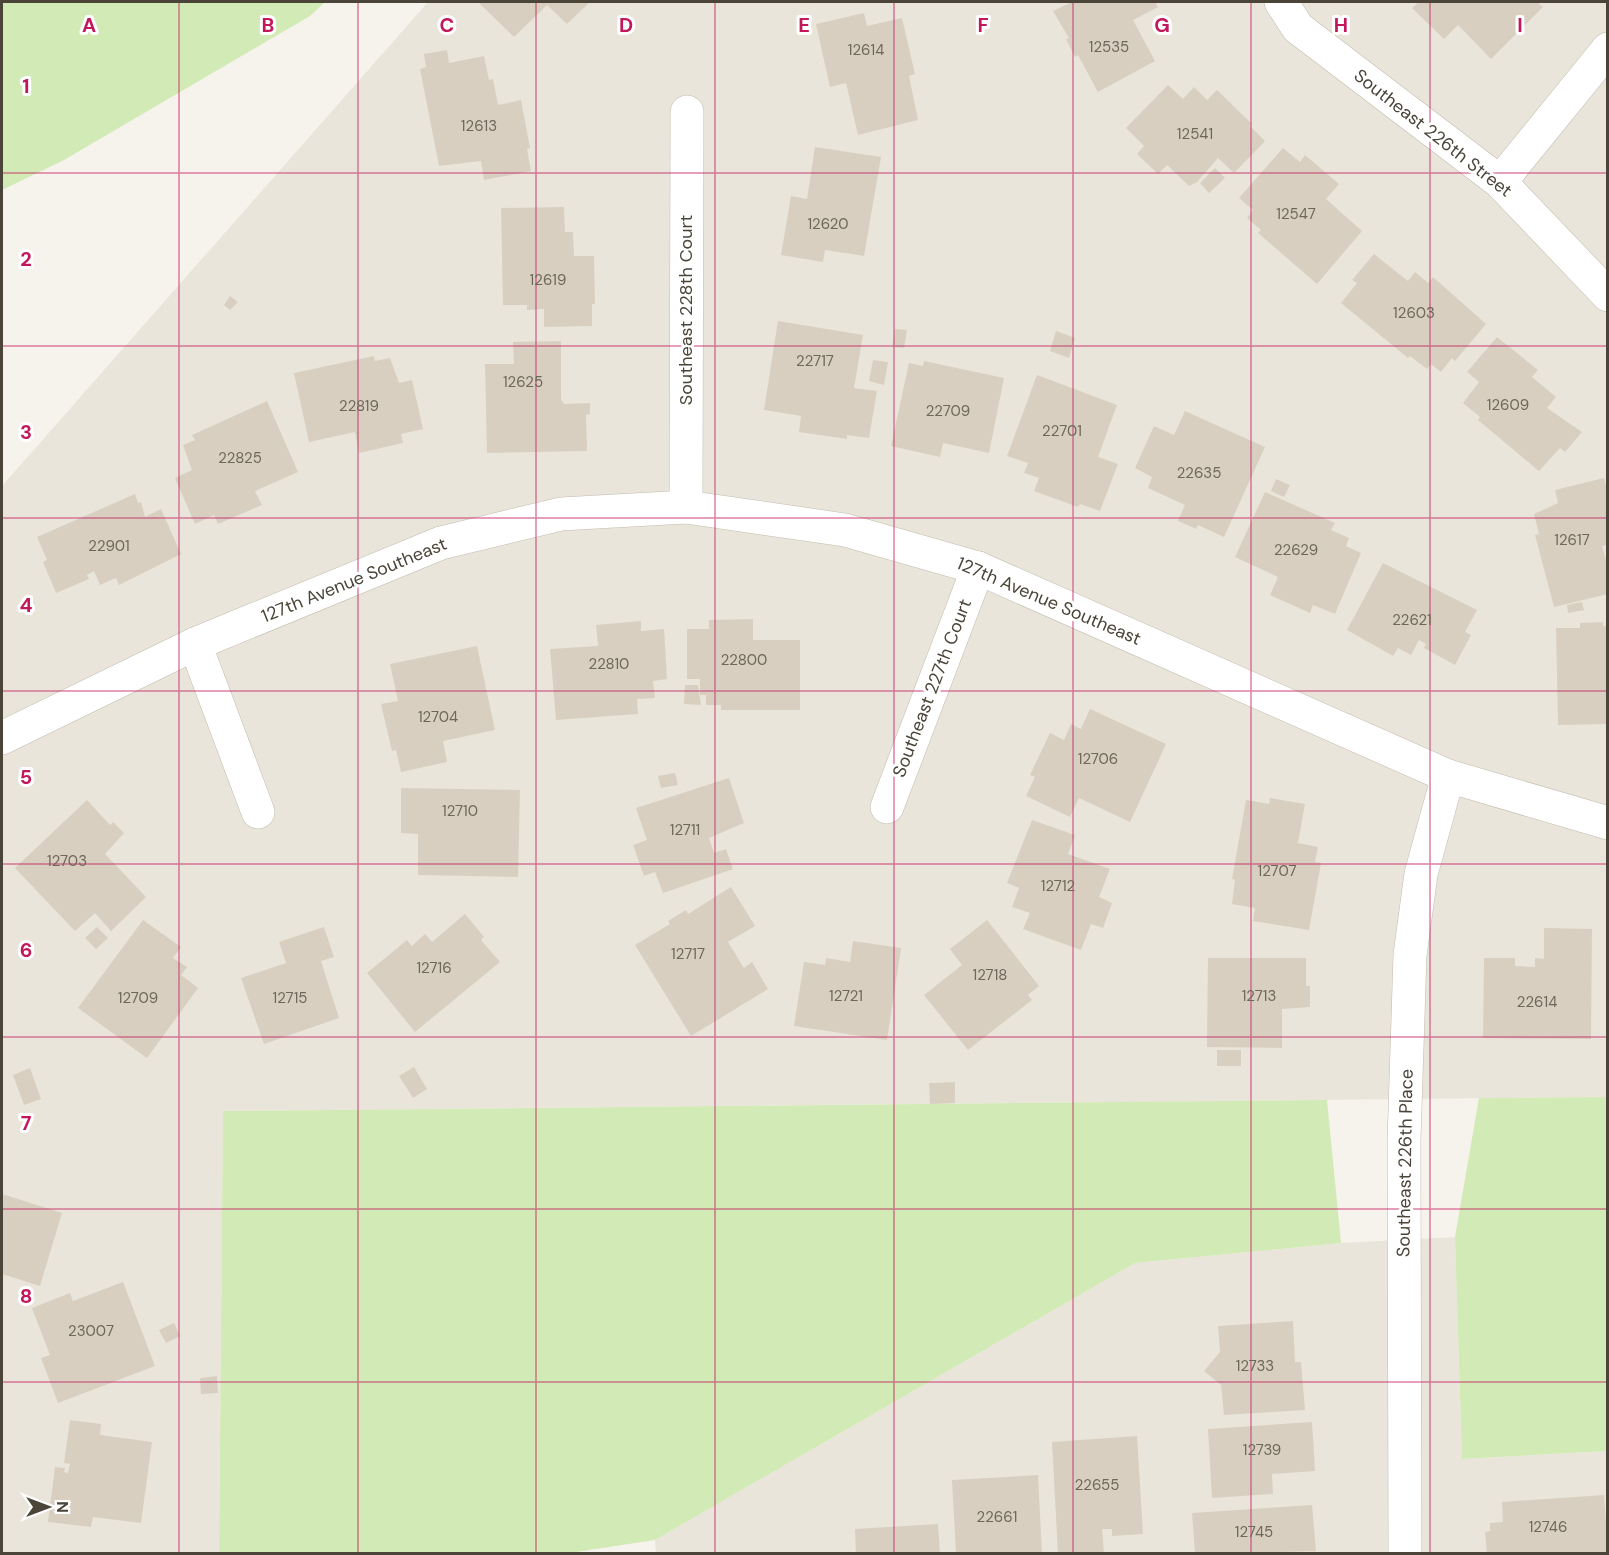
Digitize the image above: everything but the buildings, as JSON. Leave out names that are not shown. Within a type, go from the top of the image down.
[{"type":"street","name":"Southeast 226th Street","points":[[1281,2],[1298,28],[1500,182],[1608,295]]},
{"type":"street","points":[[1500,182],[1608,49]]},
{"type":"street","name":"Southeast 228th Court","points":[[686,507],[687,112]]},
{"type":"street","name":"127th Avenue Southeast","points":[[2,738],[195,644],[441,543],[561,514],[686,507],[845,530],[978,568],[1448,776],[1608,823]]},
{"type":"street","name":"Southeast 227th Court","points":[[887,807],[978,568]]},
{"type":"street","points":[[195,644],[258,813]]},
{"type":"street","name":"Southeast 226th Place","points":[[1405,1554],[1404,1141],[1410,955],[1421,874],[1448,776]]},
{"type":"shaded area","points":[[428,2],[1607,2],[1607,1097],[223,1111],[219,1553],[2,1554],[2,486]]},
{"type":"shaded area","points":[[1455,1237],[1462,1459],[1607,1451],[1607,1553],[656,1554],[655,1540],[1135,1263],[1341,1243]]},
{"type":"green space","points":[[2,2],[325,2],[310,16],[64,160],[2,190]]},
{"type":"green space","points":[[1607,1097],[1607,1451],[1462,1459],[1455,1237],[1479,1098]]},
{"type":"green space","points":[[1327,1100],[1341,1243],[1135,1263],[655,1540],[563,1554],[219,1554],[223,1111]]}]
